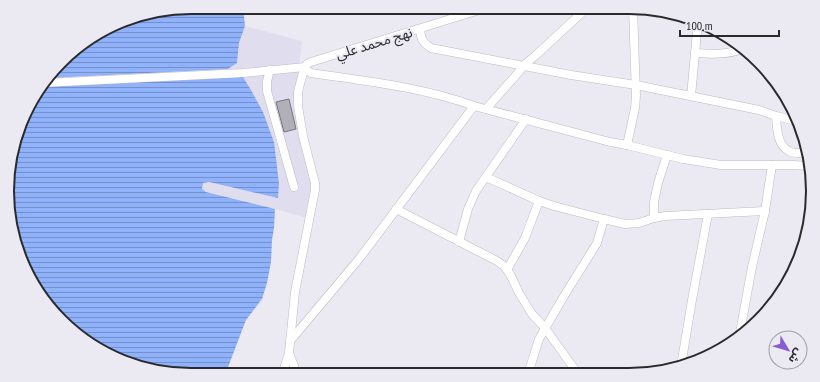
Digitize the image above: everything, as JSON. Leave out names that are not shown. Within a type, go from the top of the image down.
[{"type":"street","name":"نهج محمد علي","points":[[305,68],[311,62],[467,14]]},
{"type":"street","points":[[486,109],[524,65],[580,14]]},
{"type":"street","points":[[627,145],[635,108],[636,85],[633,14]]},
{"type":"street","points":[[691,96],[697,27]]},
{"type":"street","points":[[420,29],[421,39],[431,48],[572,75],[636,85],[759,110],[791,120]]},
{"type":"street","points":[[695,53],[718,54],[737,51]]},
{"type":"street","points":[[284,368],[289,353],[295,292],[315,190],[315,183],[303,136],[298,106],[298,92],[305,68]]},
{"type":"street","points":[[51,83],[243,73],[305,68],[311,73],[419,91],[456,99],[474,106],[610,142],[683,159],[721,165],[804,166]]},
{"type":"street","points":[[270,70],[267,81],[267,91],[294,187]]},
{"type":"street","points":[[290,342],[359,259],[474,106]]},
{"type":"street","points":[[776,116],[776,126],[780,142],[790,152],[802,153]]},
{"type":"street","points":[[459,242],[468,209],[476,191],[526,119]]},
{"type":"street","points":[[654,218],[654,202],[658,183],[667,155]]},
{"type":"street","points":[[741,328],[752,267],[765,211],[772,165]]},
{"type":"street","points":[[486,177],[539,201],[604,220],[625,224],[639,223],[665,216],[765,211]]},
{"type":"street","points":[[507,270],[526,238],[539,201]]},
{"type":"street","points":[[396,209],[504,266],[532,314],[545,328],[574,368]]},
{"type":"street","points":[[682,360],[708,214]]},
{"type":"street","points":[[530,368],[539,339],[597,243],[604,220]]},
{"type":"street","points":[[289,353],[294,368]]},
{"type":"shaded area","points":[[245,26],[302,41],[295,101],[314,186],[307,218],[206,192],[202,189],[203,183],[209,182],[277,198],[263,112],[243,77],[49,87],[55,78],[228,69],[237,63],[239,43]]},
{"type":"water","points":[[179,14],[244,14],[245,26],[239,43],[237,63],[228,69],[55,78],[74,58],[113,32],[134,23],[156,17]]},
{"type":"water","points":[[243,77],[263,112],[274,142],[279,183],[278,198],[209,182],[203,183],[202,189],[206,192],[275,209],[271,262],[267,283],[262,299],[246,320],[228,368],[179,368],[156,365],[123,355],[102,344],[74,324],[58,308],[38,280],[27,259],[17,226],[14,203],[14,179],[17,156],[27,123],[38,102],[49,87]]},
{"type":"building","points":[[289,99],[296,129],[284,132],[276,102]]}]
